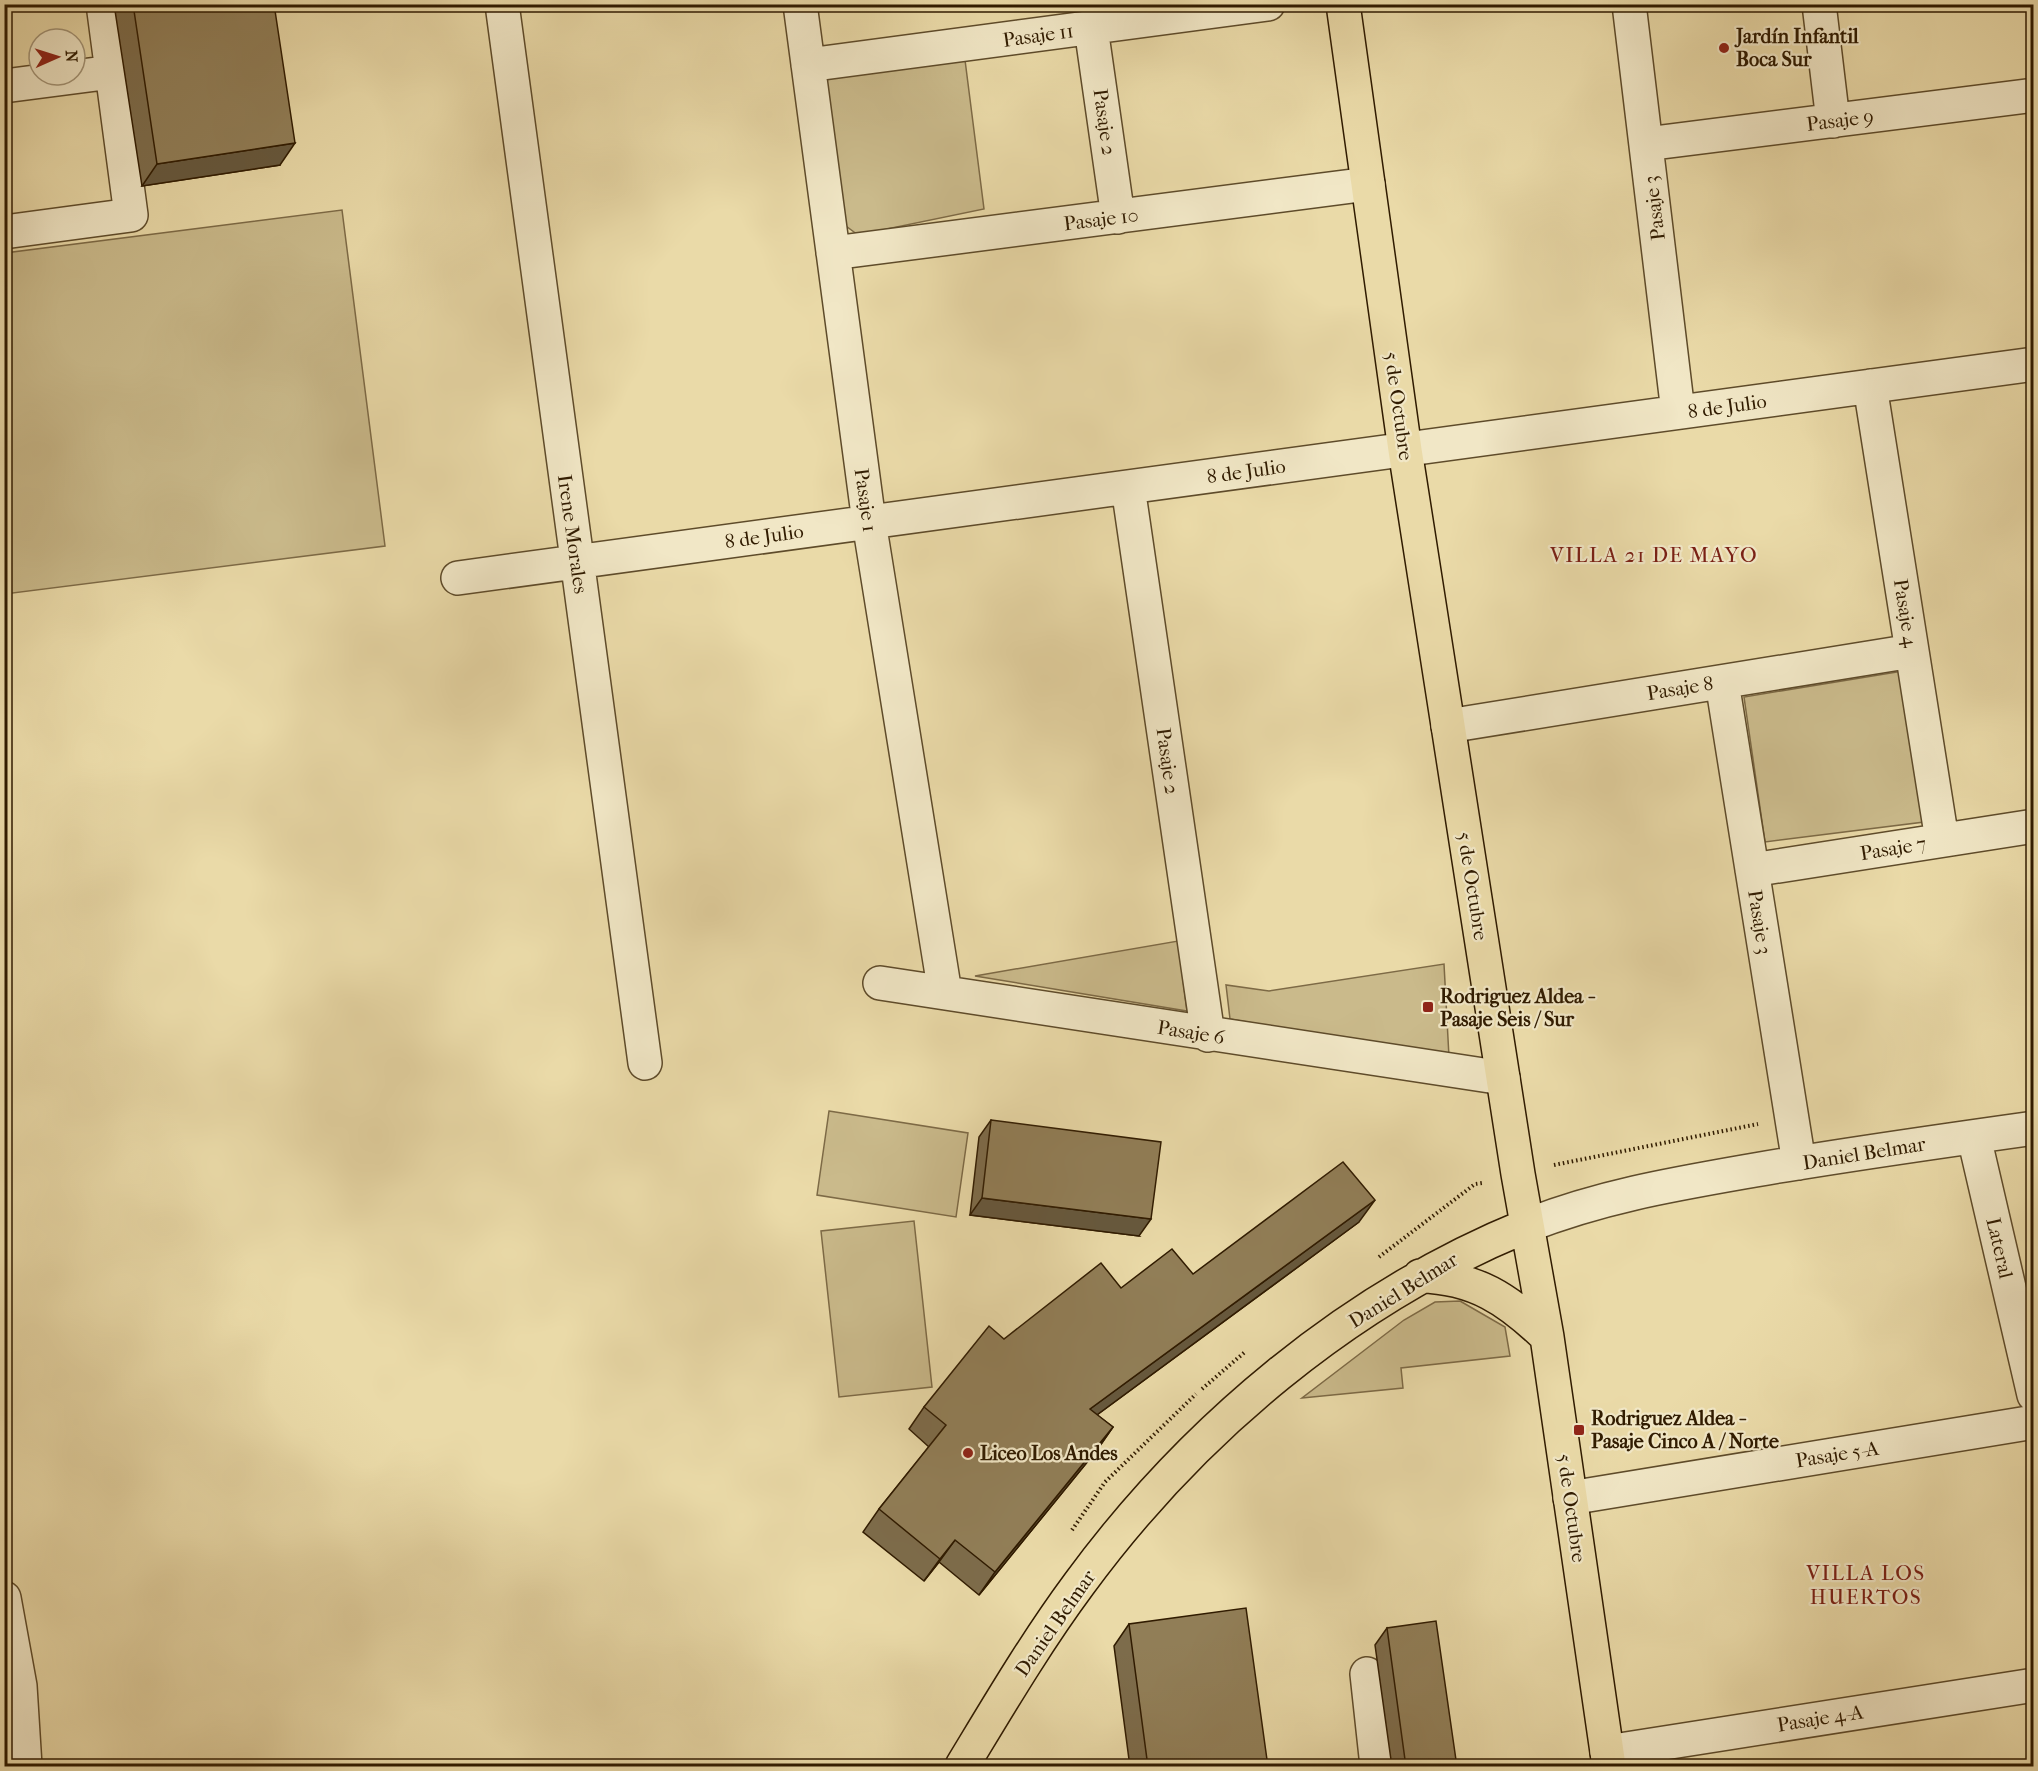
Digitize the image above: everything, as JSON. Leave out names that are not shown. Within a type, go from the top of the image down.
[{"type":"main road","name":"5 de Octubre","points":[[1343,4],[1405,450],[1526,1226],[1548,1337],[1608,1759]]},
{"type":"main road","name":"Daniel Belmar","points":[[962,1767],[1041,1638],[1080,1583],[1121,1531],[1223,1423],[1285,1371],[1350,1322],[1420,1276],[1478,1245],[1526,1226]]},
{"type":"main road","points":[[1420,1276],[1455,1279],[1491,1292],[1529,1319],[1548,1337]]},
{"type":"street","points":[[4,232],[131,215],[103,4]]},
{"type":"street","name":"Irene Morales","points":[[502,4],[645,1063]]},
{"type":"street","name":"Pasaje 1","points":[[800,4],[869,522],[945,993]]},
{"type":"street","name":"Pasaje 11","points":[[808,65],[1269,4]]},
{"type":"street","name":"Pasaje 3","points":[[1629,4],[1678,412]]},
{"type":"street","points":[[1819,4],[1833,121]]},
{"type":"street","name":"Pasaje 2","points":[[1091,28],[1118,217]]},
{"type":"street","points":[[4,86],[112,72]]},
{"type":"street","name":"Pasaje 9","points":[[1646,144],[2034,95]]},
{"type":"street","name":"Pasaje 10","points":[[833,253],[1368,184]]},
{"type":"street","name":"8 de Julio","points":[[458,578],[2034,364]]},
{"type":"street","name":"Pasaje 4","points":[[1870,386],[1942,840]]},
{"type":"street","name":"Pasaje 2","points":[[1128,487],[1208,1035]]},
{"type":"street","name":"Pasaje 8","points":[[1448,726],[1912,651]]},
{"type":"street","name":"Pasaje 3","points":[[1722,682],[1799,1163]]},
{"type":"street","name":"Pasaje 7","points":[[1752,870],[2034,826]]},
{"type":"street","name":"Pasaje 6","points":[[880,983],[1208,1035],[1503,1078]]},
{"type":"street","name":"Daniel Belmar","points":[[1526,1226],[1571,1208],[1629,1193],[1799,1163],[2034,1128]]},
{"type":"street","name":"Lateral","points":[[1974,1137],[2034,1395]]},
{"type":"street","name":"Pasaje 5-A","points":[[1570,1498],[2034,1422]]},
{"type":"street","points":[[4,1598],[20,1686],[25,1767]]},
{"type":"street","points":[[1367,1674],[1377,1767]]},
{"type":"street","name":"Pasaje 4-A","points":[[1608,1759],[2034,1685]]},
{"type":"shaded area","points":[[965,60],[984,209],[858,235],[842,223],[820,82],[839,76]]},
{"type":"shaded area","points":[[342,210],[385,546],[5,594],[5,253]]},
{"type":"shaded area","points":[[1903,671],[1924,822],[1765,842],[1744,697]]},
{"type":"shaded area","points":[[1178,941],[1187,1011],[975,976]]},
{"type":"shaded area","points":[[1444,964],[1449,1057],[1230,1019],[1226,985],[1269,991]]},
{"type":"shaded area","points":[[829,1111],[968,1133],[956,1217],[817,1195]]},
{"type":"shaded area","points":[[914,1221],[932,1387],[839,1397],[821,1231]]},
{"type":"shaded area","points":[[1460,1301],[1505,1327],[1510,1356],[1401,1368],[1403,1388],[1302,1398],[1404,1320],[1435,1302]]},
{"type":"building","points":[[133,4],[274,4],[295,143],[157,164]]},
{"type":"building","points":[[991,1120],[1161,1142],[1151,1219],[982,1198]]},
{"type":"building","points":[[1343,1162],[1375,1200],[1090,1409],[1113,1427],[995,1572],[955,1540],[940,1559],[879,1509],[946,1425],[924,1407],[989,1326],[1004,1339],[1101,1263],[1121,1288],[1172,1249],[1193,1274]]},
{"type":"building","points":[[1246,1608],[1268,1767],[1148,1767],[1129,1624]]},
{"type":"building","points":[[1436,1621],[1457,1767],[1406,1767],[1387,1628]]},
{"type":"place","name":"Jardín Infantil Boca Sur","points":[[1724,48]]},
{"type":"place","name":"Rodriguez Aldea - Pasaje Seis / Sur","points":[[1428,1007]]},
{"type":"place","name":"Rodriguez Aldea - Pasaje Cinco A / Norte","points":[[1579,1430]]},
{"type":"place","name":"Liceo Los Andes","points":[[968,1453]]},
{"type":"district","name":"VILLA 21 DE MAYO","points":[[1654,555]]},
{"type":"district","name":"VILLA LOS HUERTOS","points":[[1866,1585]]}]
